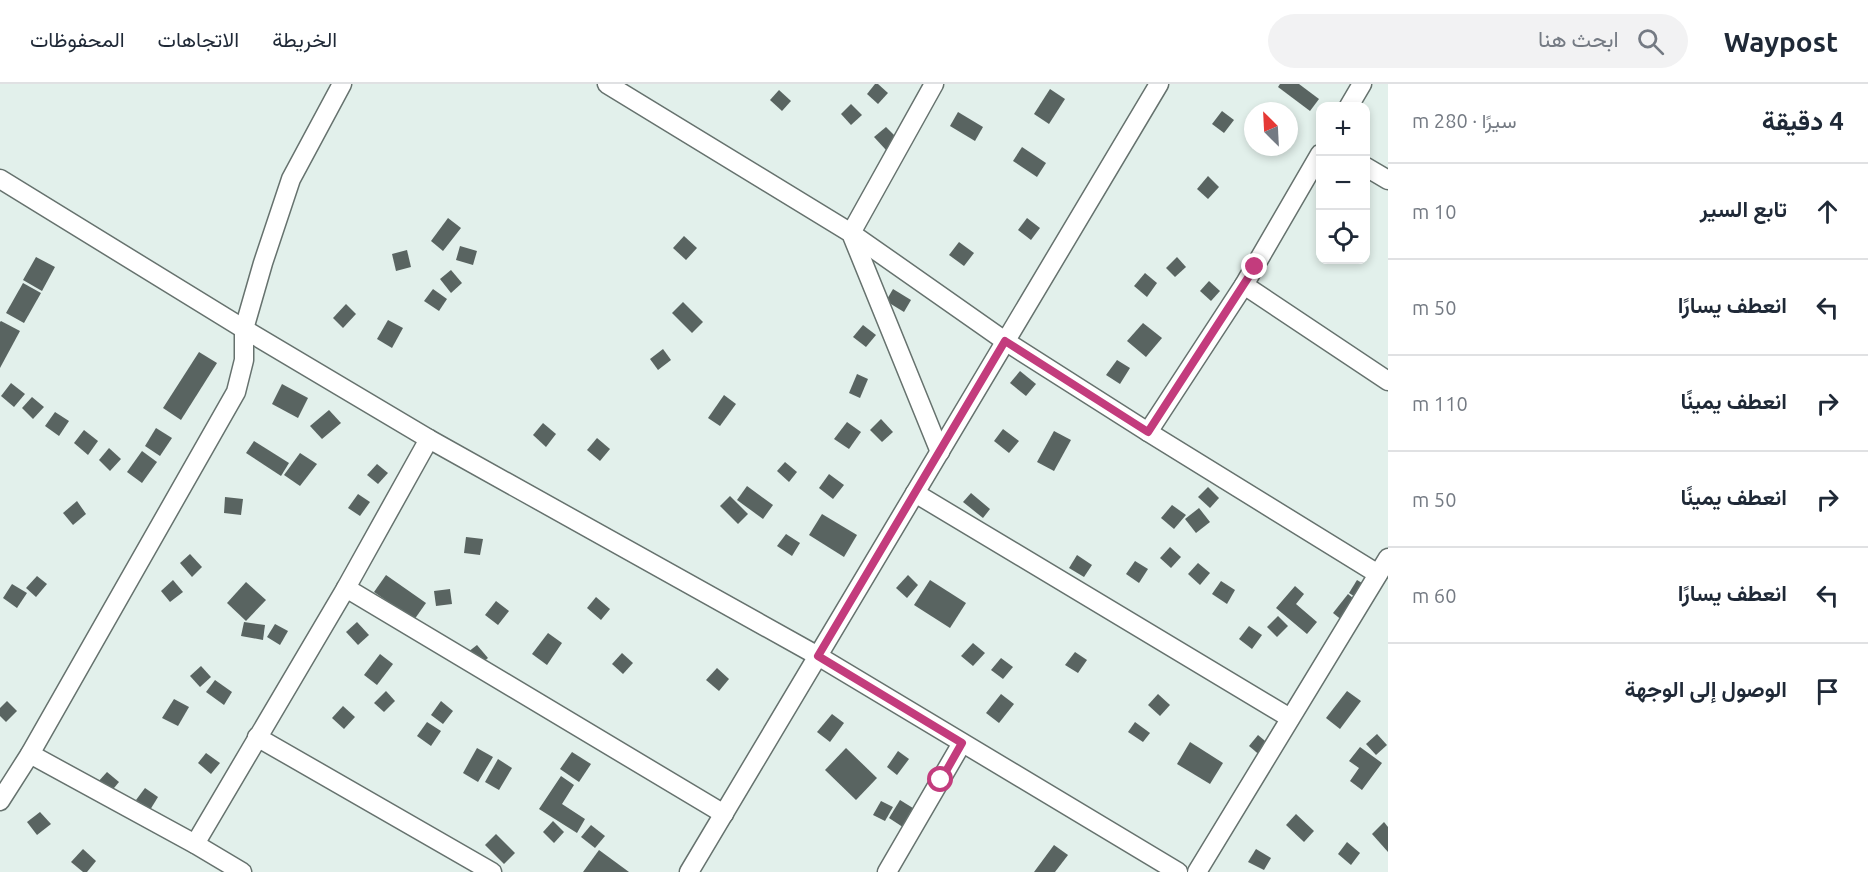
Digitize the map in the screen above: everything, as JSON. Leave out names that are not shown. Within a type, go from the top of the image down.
[{"type":"street","points":[[0,801],[30,754],[236,392],[244,360],[244,329],[291,179],[342,84]]},
{"type":"street","points":[[607,84],[851,233],[1005,341],[1378,574]]},
{"type":"street","points":[[851,233],[934,84]]},
{"type":"street","points":[[691,871],[1159,84]]},
{"type":"street","points":[[1351,102],[1362,84]]},
{"type":"street","points":[[1148,432],[1244,285],[1319,156]]},
{"type":"street","points":[[1370,170],[1388,180]]},
{"type":"street","points":[[0,179],[244,329],[429,439],[818,656],[1178,872]]},
{"type":"street","points":[[851,233],[940,452]]},
{"type":"street","points":[[1244,285],[1388,381]]},
{"type":"street","points":[[195,844],[346,588],[429,439]]},
{"type":"street","points":[[915,493],[1290,718]]},
{"type":"street","points":[[1197,872],[1388,558]]},
{"type":"street","points":[[346,588],[724,814]]},
{"type":"street","points":[[257,737],[469,866],[492,872]]},
{"type":"street","points":[[887,872],[962,743]]},
{"type":"street","points":[[30,754],[242,872]]},
{"type":"building","points":[[875,84],[888,93],[878,104],[867,94]]},
{"type":"building","points":[[1280,84],[1299,84],[1319,99],[1310,111],[1278,87]]},
{"type":"building","points":[[1050,89],[1065,99],[1049,124],[1034,114]]},
{"type":"building","points":[[779,90],[791,101],[782,111],[770,100]]},
{"type":"building","points":[[851,104],[862,115],[851,125],[841,114]]},
{"type":"building","points":[[1222,111],[1234,120],[1224,133],[1212,124]]},
{"type":"building","points":[[958,112],[983,127],[975,141],[950,126]]},
{"type":"building","points":[[886,127],[898,139],[886,150],[874,137]]},
{"type":"building","points":[[1022,147],[1046,163],[1037,177],[1013,161]]},
{"type":"building","points":[[1208,176],[1219,187],[1208,199],[1197,189]]},
{"type":"building","points":[[448,218],[461,228],[443,251],[431,241]]},
{"type":"building","points":[[1027,218],[1040,228],[1031,240],[1018,230]]},
{"type":"building","points":[[684,236],[697,248],[686,260],[673,248]]},
{"type":"building","points":[[959,242],[974,253],[964,266],[949,255]]},
{"type":"building","points":[[460,246],[477,251],[473,265],[456,260]]},
{"type":"building","points":[[407,250],[411,267],[396,271],[392,254]]},
{"type":"building","points":[[36,257],[55,267],[42,291],[23,280]]},
{"type":"building","points":[[1177,257],[1186,267],[1175,277],[1166,268]]},
{"type":"building","points":[[451,270],[462,283],[451,293],[440,279]]},
{"type":"building","points":[[1145,273],[1157,283],[1147,297],[1134,286]]},
{"type":"building","points":[[1209,281],[1220,291],[1211,301],[1200,291]]},
{"type":"building","points":[[23,283],[41,293],[24,323],[6,313]]},
{"type":"building","points":[[433,289],[447,299],[439,311],[424,301]]},
{"type":"building","points":[[893,289],[911,300],[904,312],[886,301]]},
{"type":"building","points":[[683,302],[703,322],[692,333],[672,313]]},
{"type":"building","points":[[346,304],[356,314],[343,328],[333,318]]},
{"type":"building","points":[[388,320],[403,328],[392,348],[377,339]]},
{"type":"building","points":[[0,322],[20,331],[0,368]]},
{"type":"building","points":[[1143,323],[1162,338],[1146,357],[1127,341]]},
{"type":"building","points":[[863,325],[876,335],[866,347],[853,337]]},
{"type":"building","points":[[663,349],[671,360],[658,370],[650,359]]},
{"type":"building","points":[[199,352],[217,363],[181,420],[163,408]]},
{"type":"building","points":[[1117,360],[1130,368],[1120,384],[1106,375]]},
{"type":"building","points":[[1020,371],[1036,384],[1026,396],[1010,383]]},
{"type":"building","points":[[857,374],[868,379],[860,398],[849,393]]},
{"type":"building","points":[[11,383],[25,394],[14,407],[1,396]]},
{"type":"building","points":[[282,384],[308,398],[298,418],[272,404]]},
{"type":"building","points":[[724,395],[736,404],[720,426],[708,418]]},
{"type":"building","points":[[32,397],[44,407],[33,419],[22,408]]},
{"type":"building","points":[[329,410],[341,423],[322,439],[310,426]]},
{"type":"building","points":[[55,412],[69,421],[59,436],[45,426]]},
{"type":"building","points":[[881,419],[893,432],[882,442],[870,430]]},
{"type":"building","points":[[847,422],[861,432],[849,449],[834,439]]},
{"type":"building","points":[[543,423],[556,434],[546,447],[533,435]]},
{"type":"building","points":[[156,428],[172,438],[160,456],[145,446]]},
{"type":"building","points":[[1003,429],[1019,441],[1009,453],[994,441]]},
{"type":"building","points":[[84,430],[98,441],[88,455],[74,443]]},
{"type":"building","points":[[1054,431],[1071,440],[1054,471],[1037,462]]},
{"type":"building","points":[[597,438],[610,449],[600,461],[587,450]]},
{"type":"building","points":[[254,441],[289,463],[281,476],[246,453]]},
{"type":"building","points":[[109,448],[121,459],[110,471],[99,460]]},
{"type":"building","points":[[142,451],[157,462],[142,483],[127,472]]},
{"type":"building","points":[[300,453],[317,464],[300,486],[284,475]]},
{"type":"building","points":[[785,462],[797,472],[789,482],[777,471]]},
{"type":"building","points":[[377,464],[388,473],[378,484],[367,475]]},
{"type":"building","points":[[829,474],[844,485],[833,499],[819,488]]},
{"type":"building","points":[[747,486],[773,505],[763,519],[737,500]]},
{"type":"building","points":[[1208,487],[1219,498],[1210,508],[1198,497]]},
{"type":"building","points":[[971,493],[990,509],[983,518],[963,502]]},
{"type":"building","points":[[358,494],[370,502],[360,516],[348,508]]},
{"type":"building","points":[[730,496],[748,514],[738,524],[720,506]]},
{"type":"building","points":[[225,497],[243,499],[241,515],[224,513]]},
{"type":"building","points":[[77,501],[86,514],[73,525],[63,513]]},
{"type":"building","points":[[1172,505],[1186,515],[1174,529],[1161,518]]},
{"type":"building","points":[[1199,508],[1210,522],[1196,533],[1185,519]]},
{"type":"building","points":[[822,514],[857,535],[844,557],[809,535]]},
{"type":"building","points":[[786,534],[800,543],[792,556],[777,546]]},
{"type":"building","points":[[466,537],[483,539],[480,555],[464,553]]},
{"type":"building","points":[[1170,547],[1181,557],[1171,568],[1160,558]]},
{"type":"building","points":[[190,554],[202,567],[192,577],[180,563]]},
{"type":"building","points":[[1077,555],[1092,565],[1084,577],[1069,568]]},
{"type":"building","points":[[1135,561],[1148,569],[1139,583],[1126,574]]},
{"type":"building","points":[[1198,563],[1210,573],[1200,585],[1188,574]]},
{"type":"building","points":[[386,575],[426,603],[414,620],[374,592]]},
{"type":"building","points":[[908,575],[918,585],[907,598],[896,588]]},
{"type":"building","points":[[37,576],[47,584],[36,597],[26,588]]},
{"type":"building","points":[[173,580],[183,592],[170,602],[161,591]]},
{"type":"building","points":[[930,580],[966,603],[950,628],[914,605]]},
{"type":"building","points":[[1357,580],[1372,589],[1363,602],[1349,593]]},
{"type":"building","points":[[1221,581],[1235,590],[1227,604],[1212,594]]},
{"type":"building","points":[[246,582],[266,600],[246,621],[227,603]]},
{"type":"building","points":[[12,584],[27,593],[17,608],[3,598]]},
{"type":"building","points":[[1295,586],[1304,594],[1296,604],[1317,622],[1307,634],[1276,608]]},
{"type":"building","points":[[450,589],[452,604],[436,606],[434,591]]},
{"type":"building","points":[[1348,594],[1363,606],[1348,625],[1333,613]]},
{"type":"building","points":[[596,597],[610,609],[601,620],[587,608]]},
{"type":"building","points":[[496,601],[509,611],[498,625],[485,615]]},
{"type":"building","points":[[1278,616],[1288,626],[1277,637],[1267,627]]},
{"type":"building","points":[[244,622],[265,625],[263,640],[241,636]]},
{"type":"building","points":[[357,622],[369,635],[358,645],[346,632]]},
{"type":"building","points":[[275,624],[288,631],[280,645],[267,637]]},
{"type":"building","points":[[1249,626],[1262,635],[1252,649],[1239,639]]},
{"type":"building","points":[[548,633],[562,643],[547,665],[532,654]]},
{"type":"building","points":[[973,643],[985,653],[973,666],[961,656]]},
{"type":"building","points":[[477,645],[488,658],[478,666],[468,652]]},
{"type":"building","points":[[1075,652],[1087,660],[1078,673],[1065,665]]},
{"type":"building","points":[[622,653],[633,663],[623,674],[612,664]]},
{"type":"building","points":[[380,654],[393,664],[377,685],[364,675]]},
{"type":"building","points":[[1001,658],[1013,667],[1003,679],[991,670]]},
{"type":"building","points":[[201,666],[211,677],[200,687],[190,676]]},
{"type":"building","points":[[717,668],[729,679],[719,691],[706,680]]},
{"type":"building","points":[[215,680],[232,692],[224,705],[206,692]]},
{"type":"building","points":[[386,691],[395,701],[384,712],[374,703]]},
{"type":"building","points":[[1347,691],[1361,701],[1340,729],[1326,718]]},
{"type":"building","points":[[1001,694],[1014,704],[999,723],[986,713]]},
{"type":"building","points":[[1158,694],[1170,705],[1160,716],[1148,705]]},
{"type":"building","points":[[174,699],[189,707],[178,726],[162,718]]},
{"type":"building","points":[[7,701],[17,711],[6,722],[0,716],[0,708]]},
{"type":"building","points":[[441,701],[453,711],[443,724],[431,715]]},
{"type":"building","points":[[343,706],[355,717],[344,729],[332,718]]},
{"type":"building","points":[[832,714],[844,723],[830,742],[817,732]]},
{"type":"building","points":[[427,722],[441,731],[431,746],[417,736]]},
{"type":"building","points":[[1135,722],[1150,733],[1143,742],[1128,732]]},
{"type":"building","points":[[1377,734],[1387,745],[1376,755],[1366,744]]},
{"type":"building","points":[[1258,735],[1271,746],[1262,757],[1249,746]]},
{"type":"building","points":[[1190,742],[1223,763],[1210,784],[1177,764]]},
{"type":"building","points":[[1360,747],[1382,763],[1362,790],[1350,781],[1359,768],[1349,761]]},
{"type":"building","points":[[477,748],[493,757],[478,782],[463,773]]},
{"type":"building","points":[[846,748],[877,778],[856,800],[825,770]]},
{"type":"building","points":[[898,751],[909,759],[897,775],[887,767]]},
{"type":"building","points":[[572,752],[591,764],[579,782],[560,769]]},
{"type":"building","points":[[206,753],[220,763],[211,774],[198,763]]},
{"type":"building","points":[[498,759],[512,768],[499,790],[485,782]]},
{"type":"building","points":[[107,772],[119,782],[109,794],[97,783]]},
{"type":"building","points":[[561,776],[574,785],[562,804],[585,819],[577,833],[539,809]]},
{"type":"building","points":[[145,788],[158,797],[150,810],[136,800]]},
{"type":"building","points":[[900,800],[929,818],[918,837],[889,818]]},
{"type":"building","points":[[881,801],[893,807],[885,821],[873,815]]},
{"type":"building","points":[[40,812],[51,824],[37,835],[27,822]]},
{"type":"building","points":[[1296,814],[1314,831],[1304,842],[1286,825]]},
{"type":"building","points":[[553,821],[564,832],[554,843],[543,832]]},
{"type":"building","points":[[1384,822],[1388,827],[1388,852],[1372,834]]},
{"type":"building","points":[[591,825],[605,836],[595,848],[581,837]]},
{"type":"building","points":[[496,834],[515,853],[504,864],[485,845]]},
{"type":"building","points":[[1347,842],[1360,853],[1351,865],[1338,854]]},
{"type":"building","points":[[1054,845],[1068,855],[1055,872],[1034,872]]},
{"type":"building","points":[[83,849],[96,861],[87,872],[83,872],[71,862]]},
{"type":"building","points":[[1256,849],[1271,858],[1264,870],[1248,862]]},
{"type":"building","points":[[599,850],[629,872],[583,872]]},
{"type":"route","points":[[941,780],[962,743],[818,656],[1005,341],[1148,432],[1255,267]]}]
